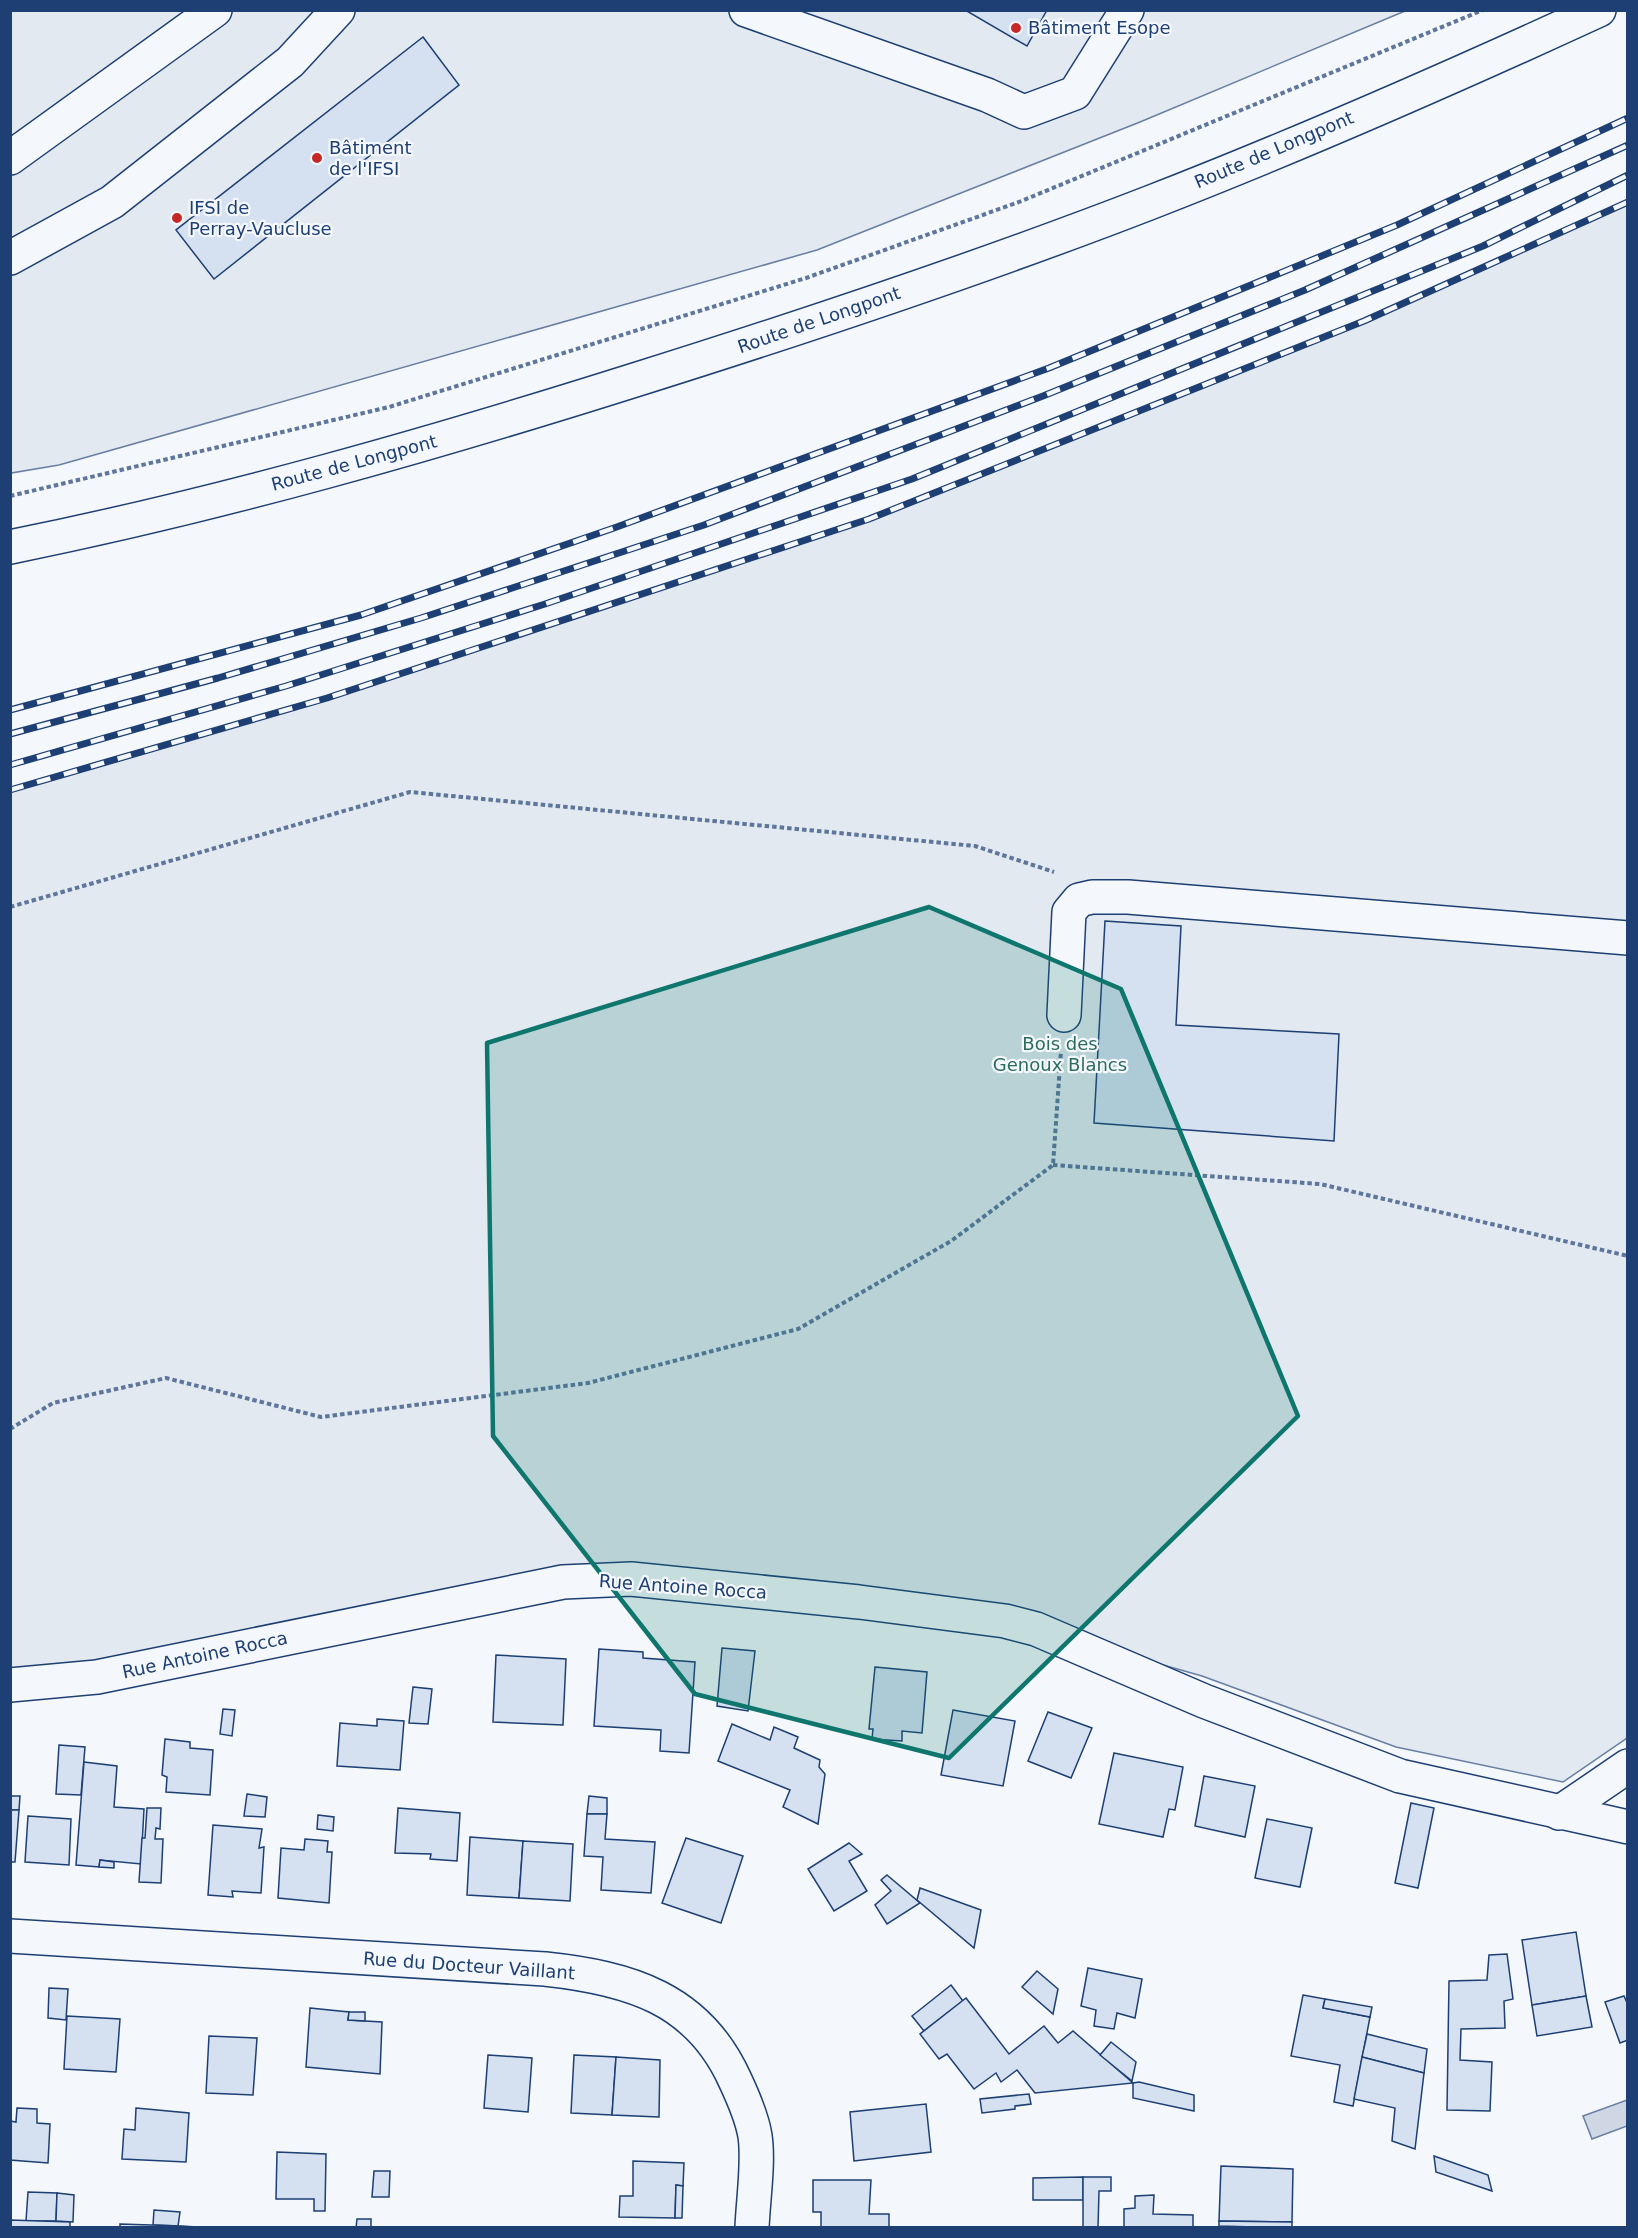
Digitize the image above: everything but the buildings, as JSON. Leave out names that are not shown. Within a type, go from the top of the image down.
[{"type":"street","points":[[10,158],[215,10]]},
{"type":"street","points":[[10,258],[112,202],[290,62],[338,10]]},
{"type":"street","points":[[746,10],[987,94],[1024,112],[1075,93],[1127,10]]},
{"type":"street","name":"Route de Longpont","points":[[10,547],[102,528],[460,435],[818,322],[1150,202],[1485,62],[1599,10]]},
{"type":"street","points":[[1064,1015],[1069,912],[1079,900],[1092,897],[1128,897],[1628,938]]},
{"type":"street","name":"Rue Antoine Rocca","points":[[10,1685],[97,1677],[563,1581],[620,1579],[859,1602],[1005,1621],[1036,1629],[1204,1701],[1400,1776],[1628,1827]]},
{"type":"street","points":[[1559,1813],[1628,1766]]},
{"type":"street","name":"Rue du Docteur Vaillant","points":[[10,1936],[545,1969],[576,1972],[621,1982],[660,1997],[685,2012],[706,2031],[726,2061],[743,2098],[755,2136],[752,2228]]},
{"type":"path","points":[[10,496],[389,407],[806,278],[1019,202],[1483,10]]},
{"type":"path","points":[[10,907],[410,792],[975,846],[1062,875]]},
{"type":"path","points":[[1053,1165],[1064,1015]]},
{"type":"path","points":[[10,1429],[53,1403],[166,1378],[321,1417],[588,1383],[798,1329],[951,1241],[1053,1165],[1320,1184],[1628,1256]]},
{"type":"highlighted area","points":[[929,907],[1121,989],[1298,1416],[949,1758],[695,1694],[493,1436],[487,1043]]},
{"type":"green space","points":[[11,11],[1405,11],[1140,122],[817,250],[59,465],[11,473]]},
{"type":"green space","name":"Bois des Genoux Blancs","points":[[1627,202],[1627,1738],[1563,1782],[1396,1747],[1202,1676],[1036,1629],[631,1579],[11,1685],[11,790],[327,698],[869,519],[1364,321]]},
{"type":"shaded area","points":[[1627,2100],[1627,2126],[1592,2139],[1583,2116]]},
{"type":"railway","points":[[10,710],[361,615],[614,528],[1049,368],[1397,225],[1628,118]]},
{"type":"railway","points":[[10,734],[218,678],[421,618],[704,525],[1043,396],[1305,290],[1628,145]]},
{"type":"railway","points":[[10,765],[286,686],[545,604],[912,479],[1483,246],[1628,175]]},
{"type":"railway","points":[[10,790],[327,698],[869,519],[1364,321],[1628,202]]},
{"type":"place","name":"Bâtiment Esope","points":[[1016,28]]},
{"type":"place","name":"Bâtiment de l'IFSI","points":[[317,158]]},
{"type":"place","name":"IFSI de Perray-Vaucluse","points":[[177,218]]}]
